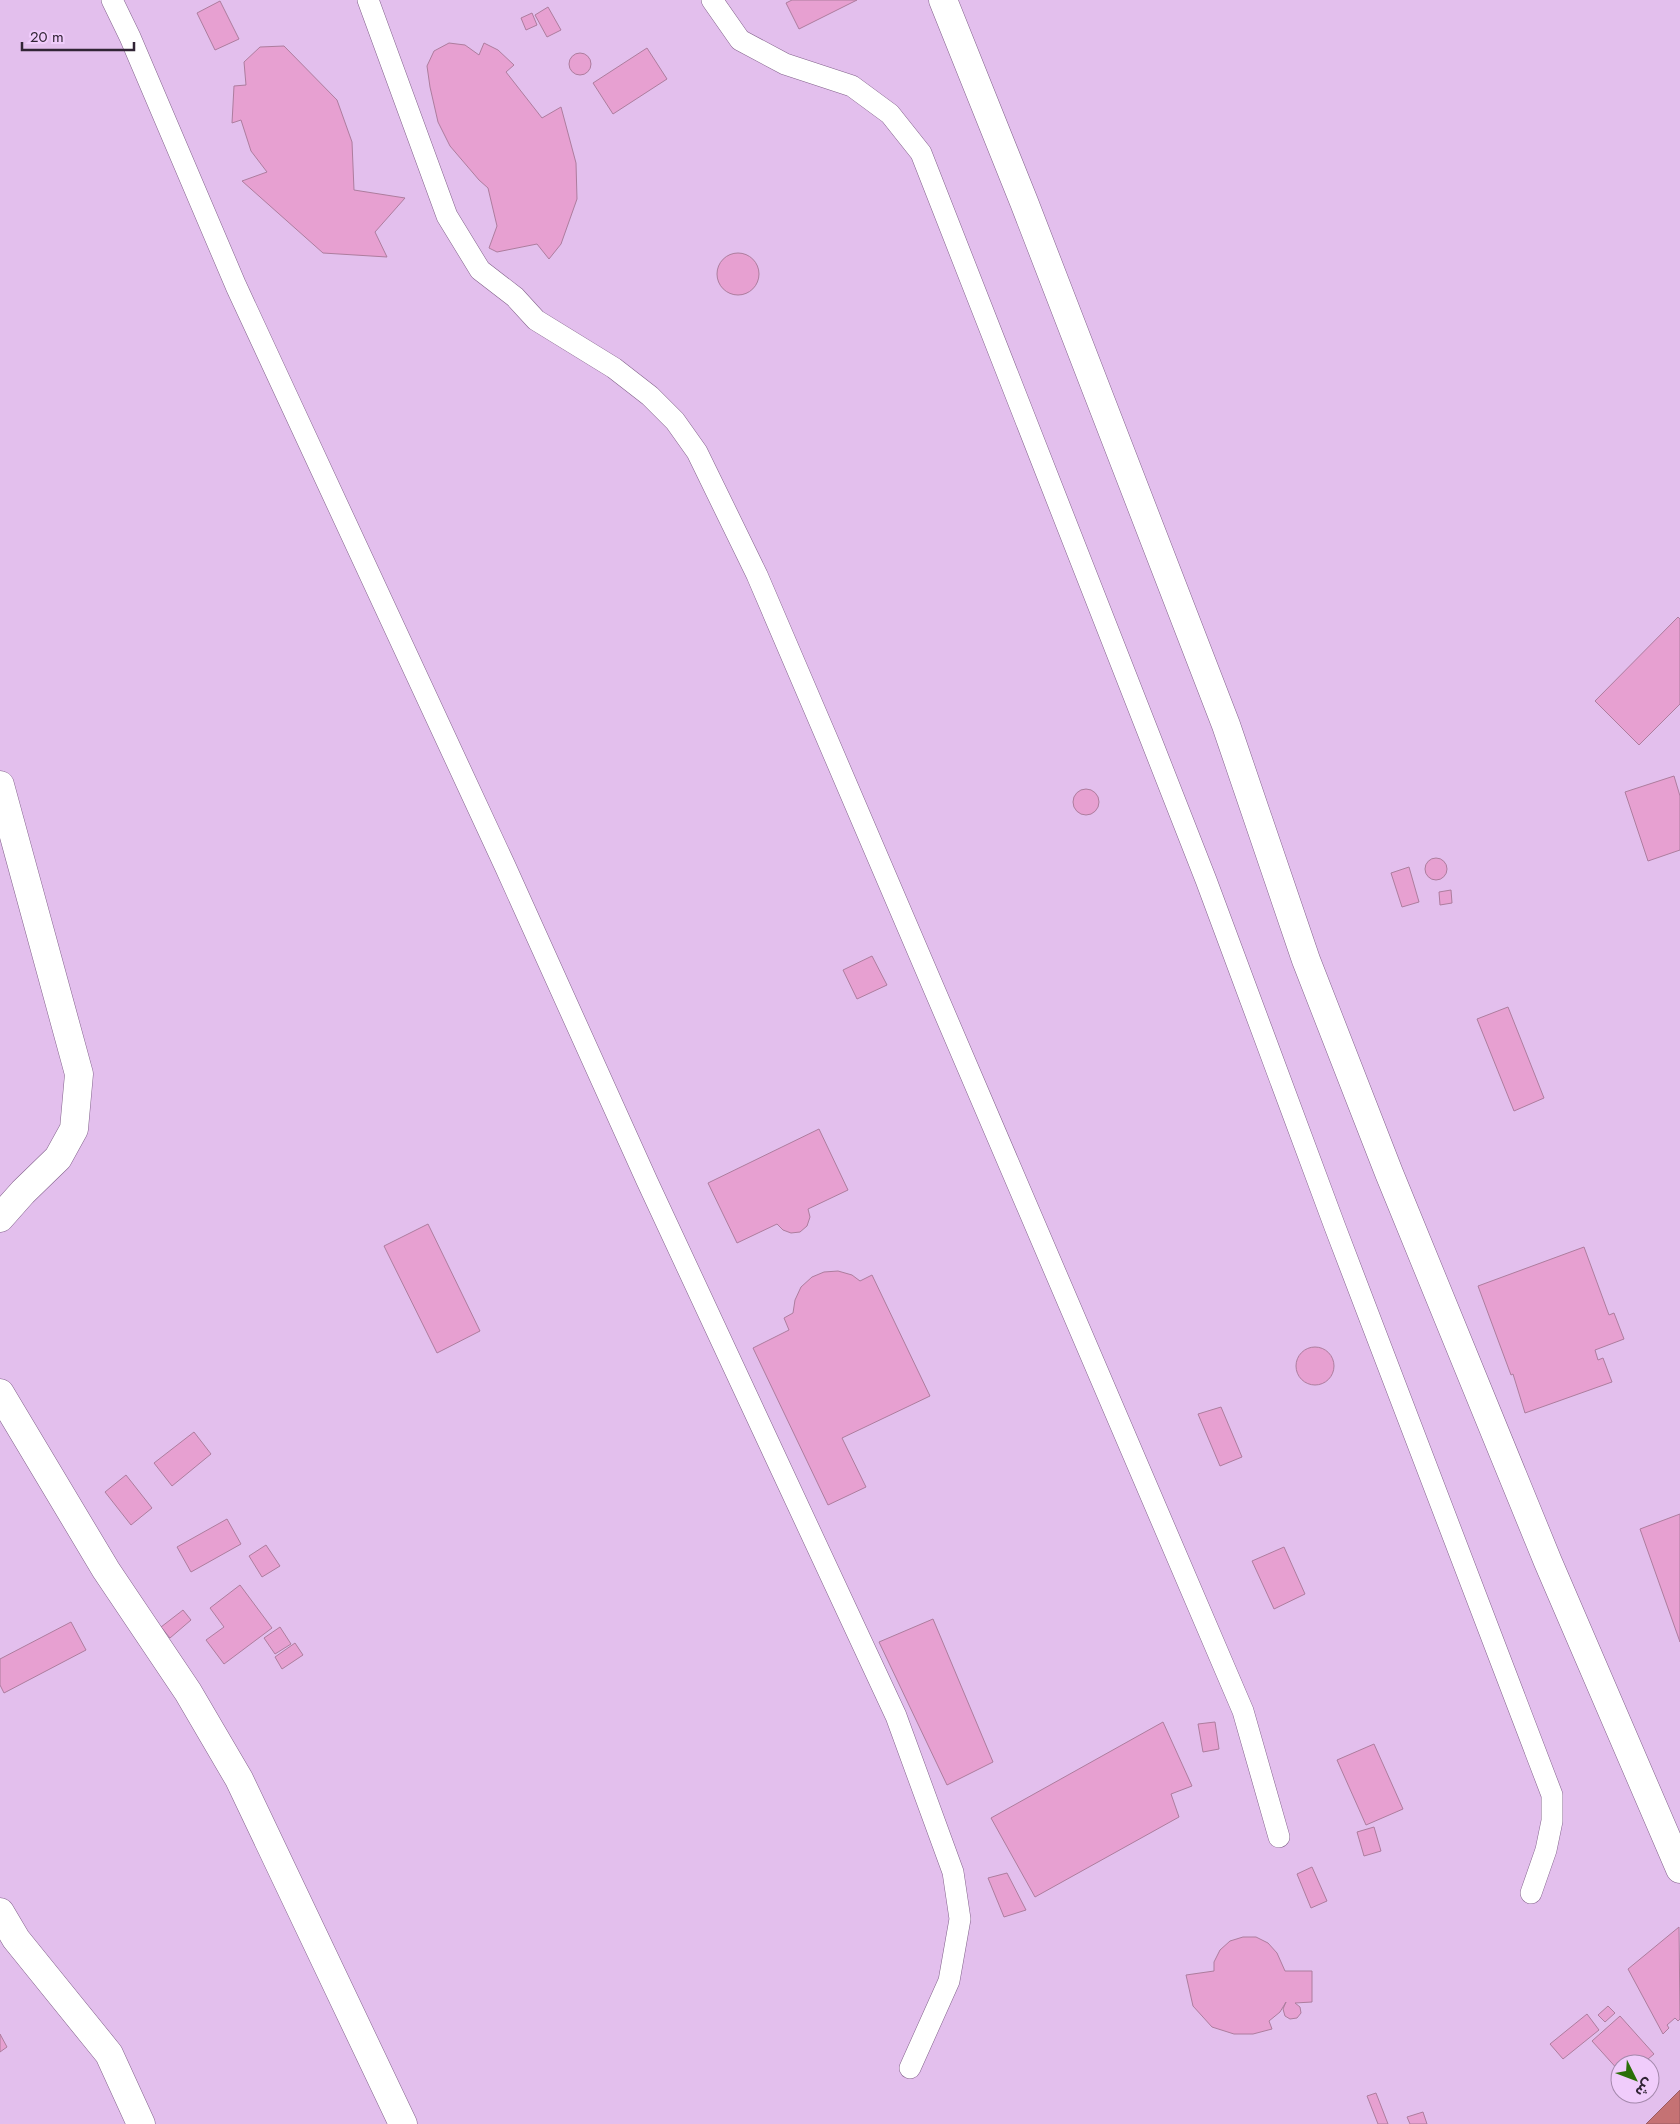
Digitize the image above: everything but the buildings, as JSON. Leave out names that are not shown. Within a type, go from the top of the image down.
[{"type":"street","points":[[943,0],[1028,212],[1226,725],[1306,960],[1386,1163],[1548,1562],[1680,1869]]},
{"type":"street","points":[[0,785],[79,1074],[74,1129],[58,1158],[23,1192],[0,1218]]},
{"type":"street","points":[[0,1392],[106,1570],[188,1692],[239,1780],[402,2124]]},
{"type":"street","points":[[0,1912],[16,1938],[97,2036],[109,2054],[141,2124]]},
{"type":"lane","points":[[112,0],[130,37],[236,286],[497,848],[659,1208],[896,1716],[953,1872],[960,1919],[949,1981],[910,2068]]},
{"type":"lane","points":[[368,0],[446,216],[480,270],[515,297],[536,320],[614,368],[650,396],[675,421],[697,452],[757,575],[1243,1711],[1279,1837]]},
{"type":"lane","points":[[712,0],[740,40],[785,64],[852,86],[890,114],[921,153],[1206,880],[1335,1227],[1552,1795],[1552,1821],[1546,1850],[1531,1893]]},
{"type":"shaded area","points":[[1680,2090],[1680,2124],[1646,2124]]}]
